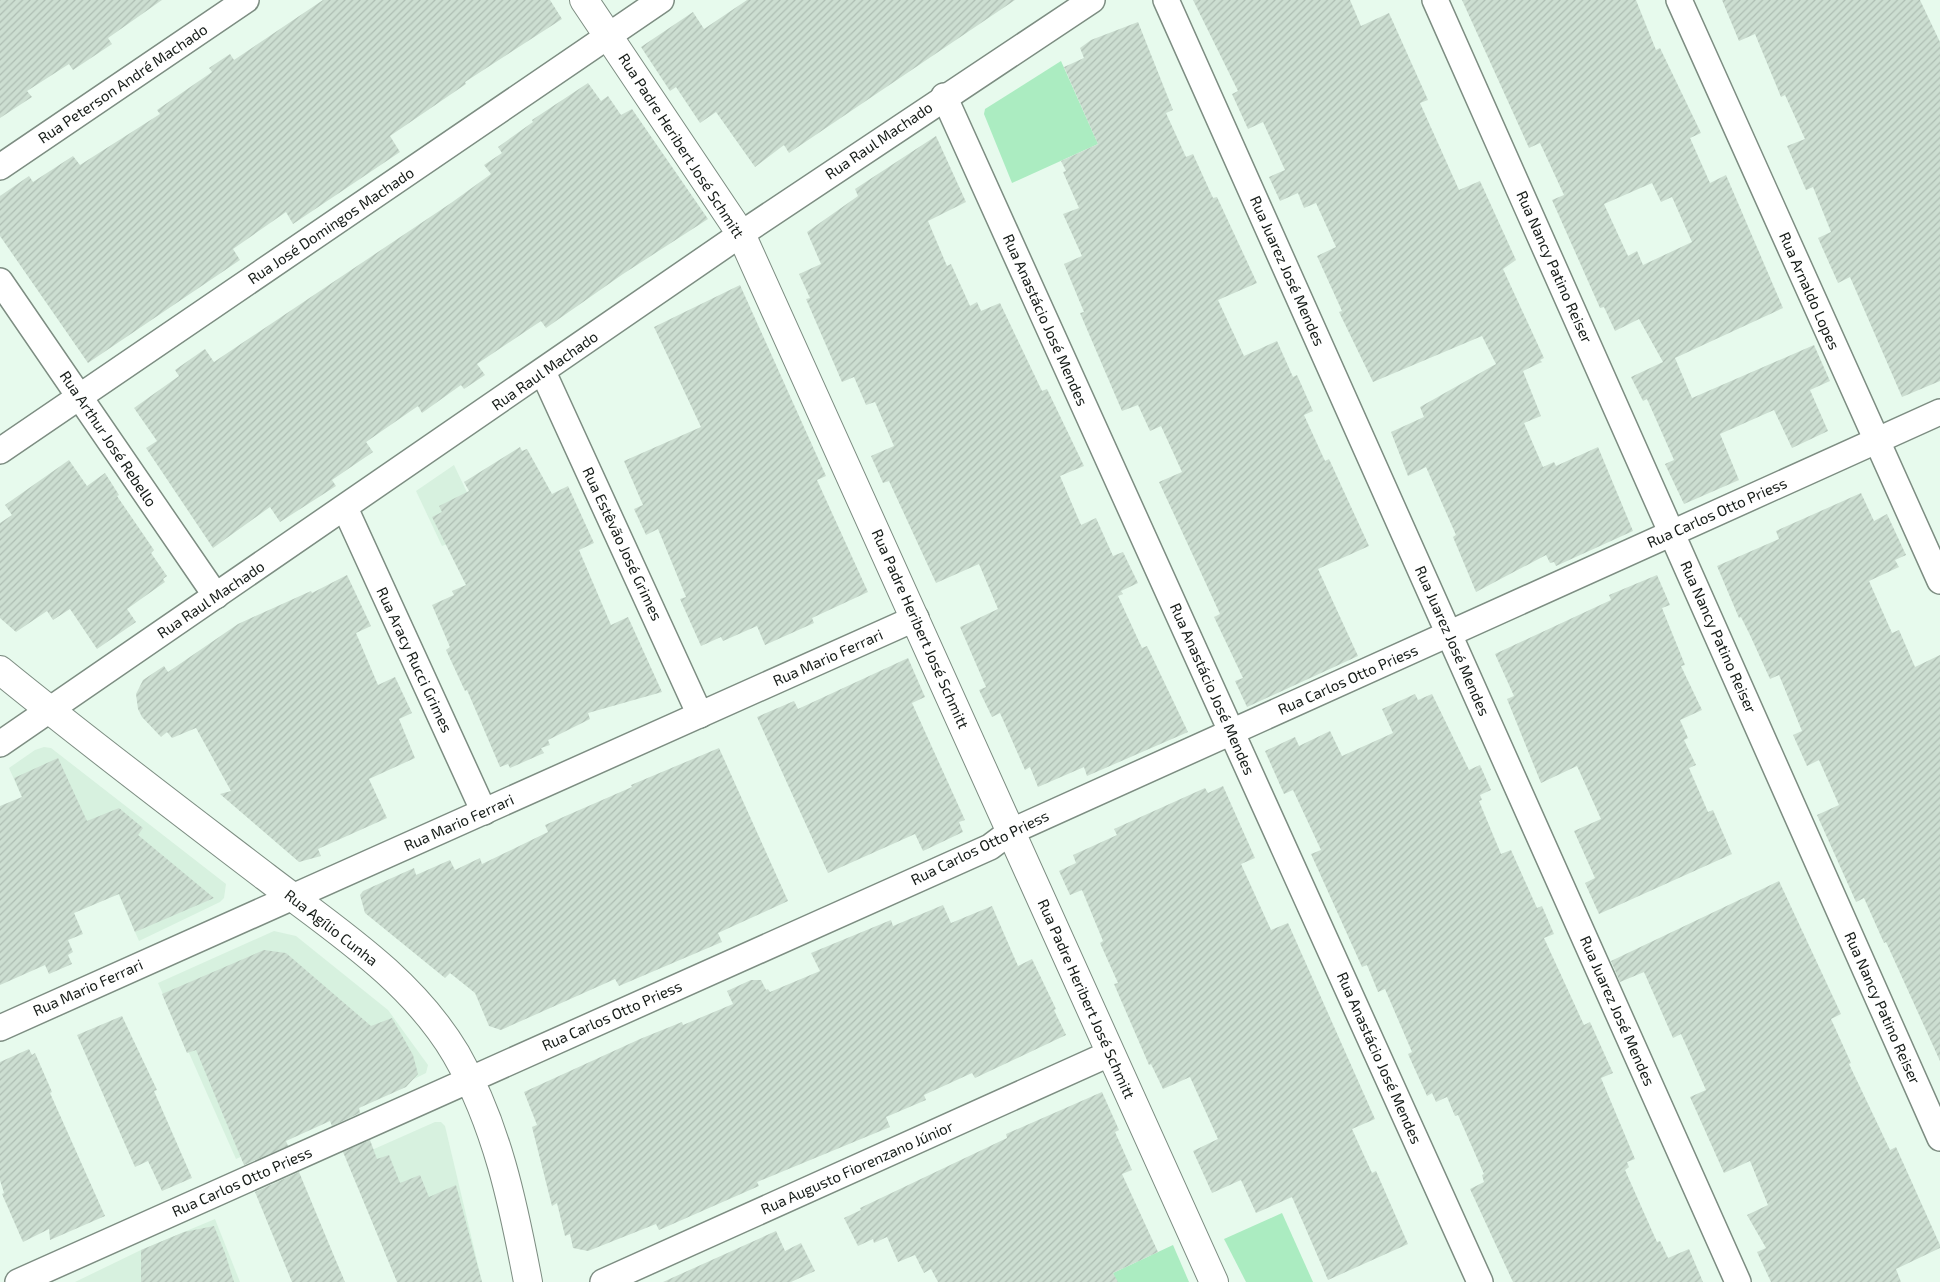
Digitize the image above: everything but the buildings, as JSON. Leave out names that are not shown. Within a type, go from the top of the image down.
[{"type":"street","name":"Rua Peterson André Machado","points":[[0,167],[246,0]]},
{"type":"street","name":"Rua Padre Heribert José Schmitt","points":[[584,0],[741,234],[916,618],[1010,832],[1214,1282]]},
{"type":"street","name":"Rua José Domingos Machado","points":[[0,451],[661,0]]},
{"type":"street","name":"Rua Raul Machado","points":[[0,744],[741,234],[944,96],[1092,0]]},
{"type":"street","name":"Rua Juarez José Mendes","points":[[1166,0],[1738,1282]]},
{"type":"street","name":"Rua Nancy Patino Reiser","points":[[1435,0],[1940,1138]]},
{"type":"street","name":"Rua Arnaldo Lopes","points":[[1679,0],[1940,581]]},
{"type":"street","name":"Rua Anastácio José Mendes","points":[[944,96],[1480,1282]]},
{"type":"street","name":"Rua Arthur José Rebello","points":[[0,281],[216,596]]},
{"type":"street","name":"Rua Estêvão José Grimes","points":[[543,372],[700,715]]},
{"type":"street","name":"Rua Carlos Otto Priess","points":[[18,1282],[990,847],[1010,832],[1940,412]]},
{"type":"street","name":"Rua Aracy Rucci Grimes","points":[[345,508],[484,812]]},
{"type":"street","name":"Rua Mario Ferrari","points":[[0,1028],[916,618]]},
{"type":"street","name":"Rua Agílio Cunha","points":[[0,670],[407,988],[440,1031],[469,1080],[488,1118],[511,1195],[528,1282]]},
{"type":"street","name":"Rua Augusto Fiorenzano Júnior","points":[[603,1282],[1110,1053]]},
{"type":"street","points":[[0,1276],[3,1282]]},
{"type":"shaded area","points":[[454,465],[485,530],[442,546],[416,491]]},
{"type":"shaded area","points":[[44,747],[51,748],[226,884],[224,898],[220,902],[139,941],[101,854],[56,873],[9,768],[35,750]]},
{"type":"shaded area","points":[[274,931],[296,936],[388,1010],[428,1065],[426,1073],[412,1080],[236,1159],[158,983]]},
{"type":"shaded area","points":[[435,1122],[441,1122],[445,1126],[482,1282],[347,1161]]},
{"type":"shaded area","points":[[215,1219],[240,1282],[75,1282],[141,1250]]},
{"type":"green space","points":[[1061,61],[1098,144],[1012,183],[984,114],[985,109]]},
{"type":"green space","points":[[1282,1213],[1313,1282],[1246,1282],[1224,1239]]},
{"type":"green space","points":[[1173,1245],[1189,1282],[1117,1282],[1113,1273]]}]
